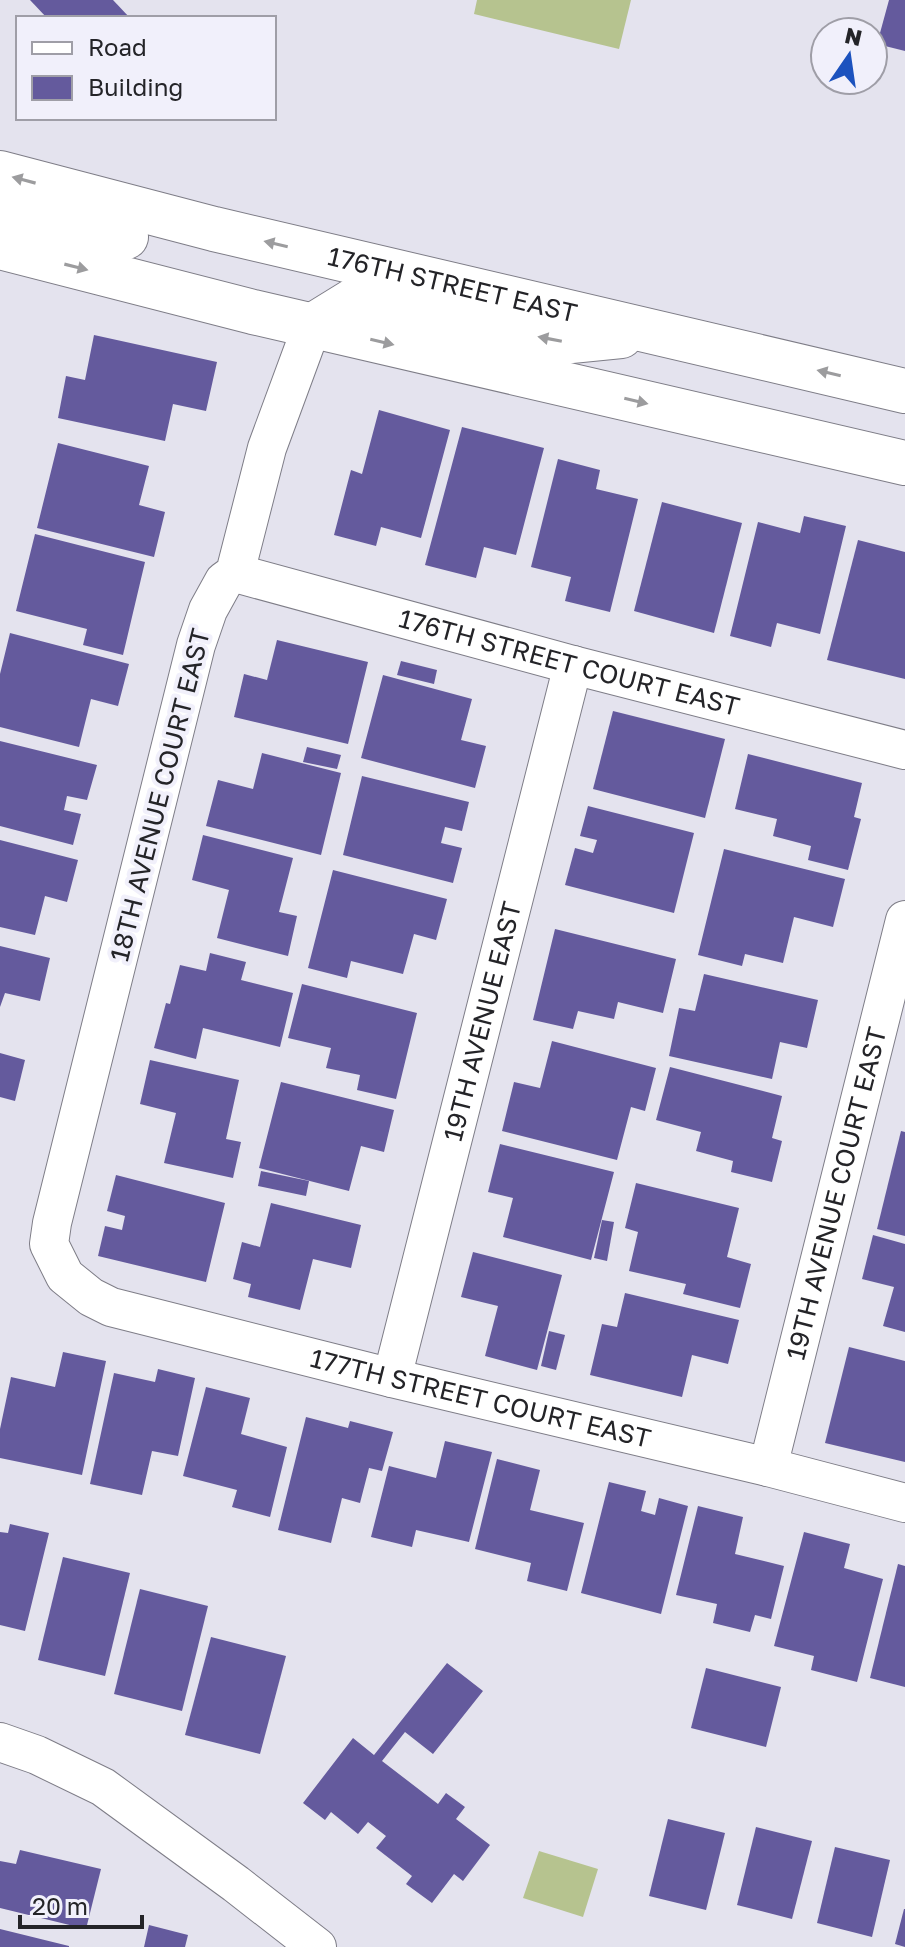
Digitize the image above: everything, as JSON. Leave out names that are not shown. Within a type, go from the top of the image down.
[{"type":"main road","name":"176TH STREET EAST","points":[[0,173],[214,229],[905,391]]},
{"type":"main road","points":[[0,207],[163,245],[214,229]]},
{"type":"main road","points":[[0,247],[312,326],[905,463]]},
{"type":"main road","points":[[312,326],[359,297],[561,342],[655,332]]},
{"type":"street","name":"18TH AVENUE COURT EAST","points":[[65,1276],[49,1244],[52,1223],[196,645],[213,600],[224,581],[235,573],[267,448],[312,326]]},
{"type":"street","name":"176TH STREET COURT EAST","points":[[235,573],[573,665],[905,750]]},
{"type":"street","name":"19TH AVENUE EAST","points":[[392,1378],[573,665]]},
{"type":"street","name":"19TH AVENUE COURT EAST","points":[[768,1467],[905,920]]},
{"type":"street","name":"177TH STREET COURT EAST","points":[[65,1276],[91,1297],[111,1307],[905,1503]]},
{"type":"street","points":[[0,1742],[37,1755],[103,1787],[317,1947]]},
{"type":"green space","points":[[477,0],[631,0],[619,49],[474,14]]},
{"type":"green space","points":[[539,1851],[598,1869],[583,1917],[523,1898]]},
{"type":"building","points":[[30,0],[113,0],[128,16],[45,16]]},
{"type":"building","points":[[889,0],[905,0],[905,51],[889,47],[889,16],[885,16]]},
{"type":"building","points":[[94,335],[217,362],[206,411],[173,404],[165,441],[58,418],[66,376],[85,380]]},
{"type":"building","points":[[379,410],[450,430],[421,538],[381,527],[376,546],[334,535],[351,470],[362,474]]},
{"type":"building","points":[[462,427],[544,448],[516,555],[484,547],[476,578],[425,565]]},
{"type":"building","points":[[58,443],[149,466],[139,505],[165,512],[154,557],[37,528]]},
{"type":"building","points":[[558,459],[600,470],[596,489],[638,499],[610,612],[565,601],[571,577],[531,567]]},
{"type":"building","points":[[662,502],[742,523],[714,633],[634,611]]},
{"type":"building","points":[[804,516],[846,526],[820,634],[777,623],[771,647],[730,636],[758,522],[800,533]]},
{"type":"building","points":[[35,534],[145,562],[123,655],[83,645],[87,629],[16,611]]},
{"type":"building","points":[[858,540],[905,552],[905,679],[827,660]]},
{"type":"building","points":[[10,633],[129,664],[118,706],[91,699],[79,747],[0,727],[0,674]]},
{"type":"building","points":[[277,640],[368,662],[348,744],[234,717],[244,674],[267,680]]},
{"type":"building","points":[[401,661],[437,670],[434,684],[397,675]]},
{"type":"building","points":[[383,675],[472,699],[461,740],[486,746],[475,788],[361,758]]},
{"type":"building","points":[[613,711],[725,739],[705,818],[593,789]]},
{"type":"building","points":[[0,741],[97,765],[87,800],[67,796],[64,810],[81,814],[73,845],[0,826]]},
{"type":"building","points":[[307,747],[341,755],[337,769],[303,762]]},
{"type":"building","points":[[262,753],[341,773],[321,855],[206,826],[218,780],[253,789]]},
{"type":"building","points":[[748,754],[862,783],[854,817],[861,819],[848,870],[808,860],[811,846],[773,836],[777,819],[735,809]]},
{"type":"building","points":[[362,776],[469,802],[462,831],[445,827],[441,843],[462,848],[453,883],[343,855]]},
{"type":"building","points":[[588,806],[694,833],[674,913],[565,885],[575,848],[593,853],[597,840],[580,836]]},
{"type":"building","points":[[203,835],[293,858],[279,912],[297,916],[288,956],[217,938],[229,890],[192,880]]},
{"type":"building","points":[[0,840],[78,860],[67,902],[45,896],[35,935],[0,927]]},
{"type":"building","points":[[724,849],[845,879],[833,927],[794,917],[783,963],[745,954],[742,966],[698,955]]},
{"type":"building","points":[[333,870],[447,899],[436,940],[414,934],[403,974],[351,961],[347,978],[308,968]]},
{"type":"building","points":[[555,929],[676,959],[663,1013],[618,1002],[614,1019],[578,1011],[573,1029],[533,1020]]},
{"type":"building","points":[[0,946],[50,958],[40,1001],[5,993],[0,1007]]},
{"type":"building","points":[[210,953],[246,962],[241,980],[293,993],[280,1047],[203,1028],[196,1059],[154,1048],[180,965],[206,971]]},
{"type":"building","points":[[704,974],[818,1000],[807,1048],[780,1042],[772,1079],[669,1056],[679,1008],[695,1011]]},
{"type":"building","points":[[302,984],[417,1013],[396,1099],[357,1090],[360,1075],[326,1068],[331,1048],[288,1038]]},
{"type":"building","points":[[552,1041],[656,1068],[645,1111],[631,1107],[617,1160],[502,1131],[514,1082],[540,1088]]},
{"type":"building","points":[[0,1053],[25,1060],[15,1101],[0,1097]]},
{"type":"building","points":[[150,1060],[239,1080],[226,1139],[241,1142],[233,1178],[164,1163],[176,1113],[140,1104]]},
{"type":"building","points":[[670,1067],[782,1096],[772,1138],[782,1141],[772,1182],[731,1172],[733,1161],[696,1151],[701,1132],[656,1120]]},
{"type":"building","points":[[281,1082],[394,1110],[384,1152],[361,1146],[349,1191],[259,1168]]},
{"type":"building","points":[[901,1131],[905,1132],[905,1236],[877,1229]]},
{"type":"building","points":[[500,1144],[614,1172],[591,1260],[503,1237],[513,1198],[488,1192]]},
{"type":"building","points":[[261,1171],[309,1181],[306,1196],[258,1186]]},
{"type":"building","points":[[116,1175],[225,1203],[206,1282],[98,1256],[105,1226],[122,1230],[125,1216],[107,1211]]},
{"type":"building","points":[[636,1183],[739,1208],[727,1257],[751,1264],[740,1308],[683,1294],[686,1284],[629,1271],[638,1232],[625,1228]]},
{"type":"building","points":[[271,1203],[361,1225],[351,1268],[313,1259],[300,1310],[248,1297],[251,1284],[233,1279],[242,1242],[260,1247]]},
{"type":"building","points":[[602,1220],[614,1222],[607,1261],[594,1258]]},
{"type":"building","points":[[873,1235],[905,1244],[905,1332],[883,1326],[894,1287],[862,1279]]},
{"type":"building","points":[[473,1252],[562,1275],[537,1370],[485,1356],[498,1306],[461,1297]]},
{"type":"building","points":[[625,1293],[739,1320],[728,1364],[692,1355],[682,1397],[590,1375],[602,1324],[617,1327]]},
{"type":"building","points":[[549,1331],[565,1335],[556,1370],[541,1366]]},
{"type":"building","points":[[849,1347],[905,1361],[905,1462],[825,1443]]},
{"type":"building","points":[[63,1352],[106,1361],[82,1475],[0,1458],[0,1429],[11,1377],[55,1387]]},
{"type":"building","points":[[158,1369],[195,1378],[178,1456],[152,1451],[142,1495],[90,1484],[114,1373],[155,1382]]},
{"type":"building","points":[[206,1387],[250,1398],[241,1434],[287,1447],[270,1517],[232,1507],[237,1490],[183,1476]]},
{"type":"building","points":[[306,1417],[348,1428],[350,1421],[393,1432],[382,1471],[369,1468],[360,1503],[342,1498],[331,1543],[278,1530]]},
{"type":"building","points":[[445,1441],[492,1452],[469,1542],[416,1530],[412,1547],[371,1537],[389,1466],[436,1478]]},
{"type":"building","points":[[497,1459],[540,1470],[530,1510],[584,1523],[567,1591],[527,1581],[531,1563],[475,1549]]},
{"type":"building","points":[[609,1482],[646,1491],[641,1511],[655,1515],[659,1498],[688,1506],[661,1614],[581,1593]]},
{"type":"building","points":[[698,1506],[743,1517],[735,1554],[784,1566],[771,1619],[755,1615],[750,1632],[713,1623],[717,1604],[676,1595]]},
{"type":"building","points":[[10,1524],[49,1533],[25,1631],[0,1625],[0,1532],[8,1533]]},
{"type":"building","points":[[804,1532],[850,1544],[844,1568],[883,1579],[857,1682],[811,1670],[814,1656],[774,1646]]},
{"type":"building","points":[[63,1557],[130,1573],[105,1676],[38,1660]]},
{"type":"building","points":[[898,1564],[905,1566],[905,1687],[870,1678]]},
{"type":"building","points":[[140,1589],[208,1606],[182,1711],[114,1694]]},
{"type":"building","points":[[211,1637],[286,1656],[260,1754],[185,1735]]},
{"type":"building","points":[[447,1663],[483,1691],[433,1754],[405,1732],[382,1761],[438,1804],[446,1793],[465,1807],[456,1819],[490,1845],[463,1881],[454,1874],[432,1903],[406,1884],[412,1876],[376,1848],[386,1836],[368,1822],[358,1834],[331,1812],[325,1820],[303,1803],[353,1738],[374,1755]]},
{"type":"building","points":[[706,1668],[781,1687],[766,1747],[691,1728]]},
{"type":"building","points":[[668,1819],[725,1833],[706,1910],[649,1896]]},
{"type":"building","points":[[756,1827],[812,1841],[792,1919],[737,1905]]},
{"type":"building","points":[[835,1847],[890,1860],[872,1937],[817,1923]]},
{"type":"building","points":[[20,1850],[101,1869],[86,1929],[0,1908],[0,1861],[16,1864]]},
{"type":"building","points":[[905,1909],[905,1947],[895,1944]]},
{"type":"building","points":[[149,1925],[188,1935],[185,1947],[144,1947]]},
{"type":"building","points":[[0,1929],[69,1946],[69,1947],[0,1947]]}]
